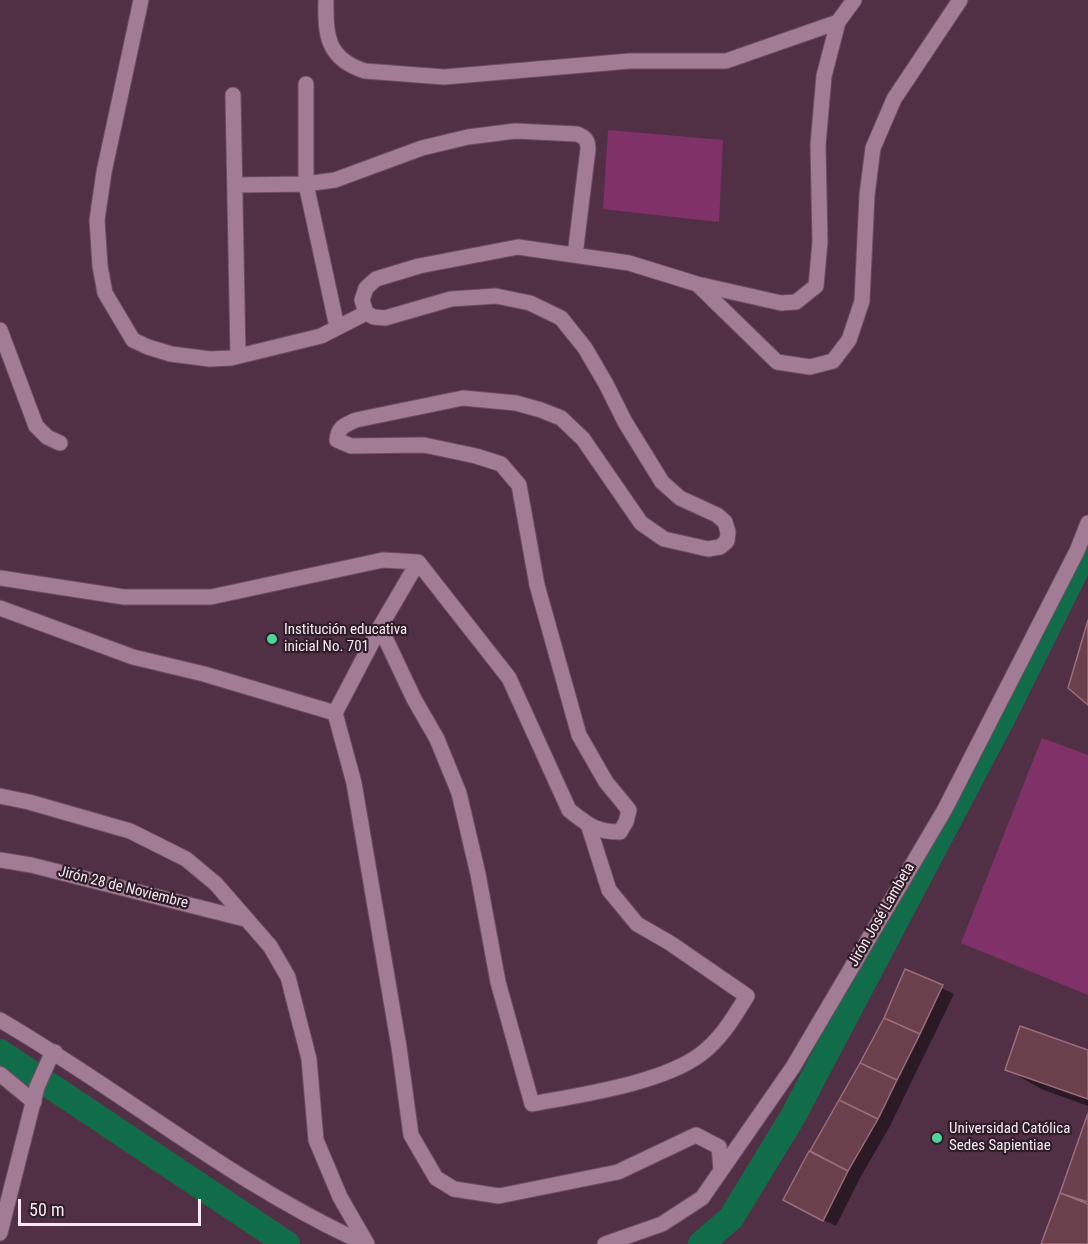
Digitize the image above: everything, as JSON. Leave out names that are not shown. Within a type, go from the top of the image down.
[{"type":"street","points":[[141,0],[97,220],[100,266],[105,293],[133,339],[148,347],[190,357],[238,356],[321,336],[366,313]]},
{"type":"street","points":[[326,0],[325,27],[330,44],[343,61],[353,68],[365,71],[444,77],[630,61],[726,61],[838,22]]},
{"type":"street","points":[[0,578],[124,597],[211,597],[383,560],[418,562],[509,678],[568,810],[604,832],[620,832],[626,822],[628,810],[606,782],[579,735],[537,585],[519,485],[501,464],[476,456],[424,445],[351,446],[337,440],[338,433],[341,427],[356,420],[463,398],[516,403],[561,418],[583,439],[641,523],[664,539],[708,549],[720,547],[727,541],[728,532],[725,522],[717,515],[680,498],[662,482],[625,422],[585,348],[561,318],[530,303],[496,296],[451,299],[385,318],[374,317],[366,313],[362,300],[366,288],[376,279],[419,266],[518,247],[629,263],[697,284],[781,303],[796,302],[816,286],[820,242],[818,145],[824,76],[838,22],[854,0]]},
{"type":"street","points":[[697,284],[777,362],[810,367],[833,361],[849,340],[862,301],[867,195],[873,148],[894,99],[960,0]]},
{"type":"street","points":[[306,84],[306,184],[337,327]]},
{"type":"street","points":[[233,95],[238,356]]},
{"type":"street","points":[[235,185],[306,184],[335,180],[422,148],[468,136],[515,131],[577,134],[588,142],[588,149],[575,255]]},
{"type":"street","points":[[0,330],[36,426],[47,437],[60,443]]},
{"type":"street","name":"Jirón José Lambeta","points":[[606,1244],[662,1224],[702,1198],[793,1067],[945,809],[1077,551],[1088,523]]},
{"type":"street","points":[[418,562],[380,627],[335,713],[354,783],[399,1047],[411,1135],[436,1178],[454,1189],[499,1196],[618,1172],[696,1135],[719,1147],[721,1170]]},
{"type":"street","points":[[0,608],[133,657],[204,674],[335,713]]},
{"type":"street","points":[[380,627],[414,699],[437,739],[459,792],[478,874],[498,982],[532,1104],[607,1089],[666,1072],[700,1055],[725,1031],[747,996],[670,943],[637,924],[609,890],[588,824]]},
{"type":"street","points":[[0,796],[130,831],[186,859],[216,884],[270,946],[288,977],[309,1059],[316,1140],[340,1197],[367,1244]]},
{"type":"street","name":"Jirón 28 de Noviembre","points":[[0,860],[31,865],[245,919]]},
{"type":"street","points":[[0,1020],[52,1056],[252,1182],[298,1210],[367,1244]]},
{"type":"street","points":[[0,1233],[35,1094],[52,1056]]},
{"type":"street","points":[[0,1074],[35,1094]]},
{"type":"shaded area","points":[[608,130],[723,140],[719,222],[603,209]]},
{"type":"shaded area","points":[[1042,738],[1088,755],[1088,995],[961,943]]},
{"type":"building","points":[[1088,620],[1088,705],[1068,688]]},
{"type":"building","points":[[905,969],[943,985],[920,1034],[884,1018]]},
{"type":"building","points":[[884,1018],[920,1034],[897,1080],[860,1063]]},
{"type":"building","points":[[1020,1026],[1088,1050],[1088,1099],[1005,1070]]},
{"type":"building","points":[[860,1063],[897,1080],[878,1119],[839,1100]]},
{"type":"building","points":[[839,1100],[878,1119],[848,1171],[810,1151]]},
{"type":"building","points":[[1088,1113],[1088,1202],[1060,1193]]},
{"type":"building","points":[[809,1151],[848,1171],[823,1221],[783,1200]]},
{"type":"building","points":[[1060,1193],[1088,1204],[1088,1244],[1041,1244]]},
{"type":"waterway","points":[[701,1244],[731,1218],[792,1118],[1001,721],[1088,546]]},
{"type":"waterway","points":[[0,1052],[287,1244]]},
{"type":"place","name":"Institución educativa inicial No. 701","points":[[272,639]]},
{"type":"place","name":"Universidad Católica Sedes Sapientiae","points":[[937,1138]]}]
